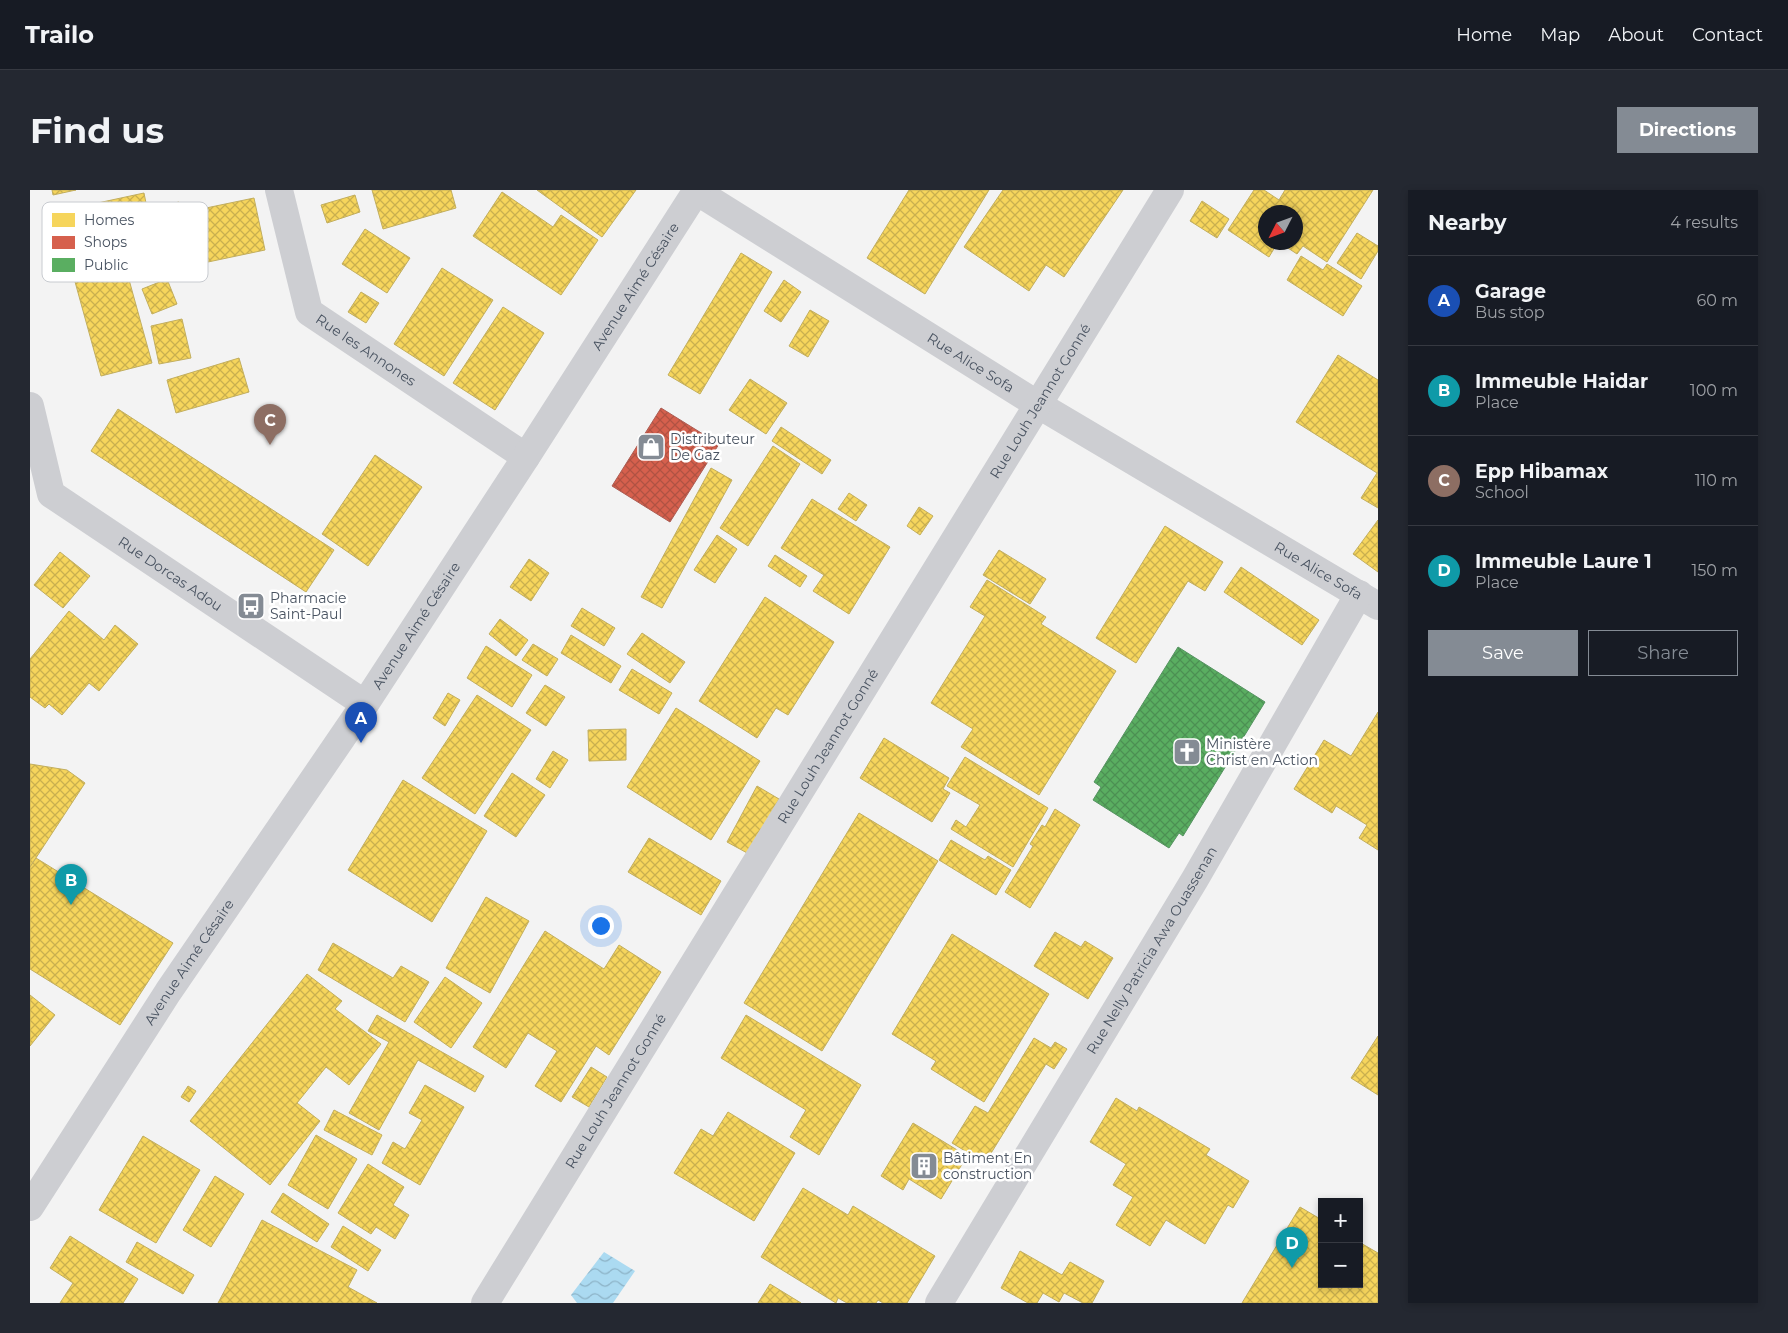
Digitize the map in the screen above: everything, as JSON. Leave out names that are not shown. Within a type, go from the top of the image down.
[{"type":"street","name":"Rue les Annones","points":[[279,190],[309,312],[526,457]]},
{"type":"street","name":"Rue Louh Jeannot Gonné","points":[[485,1303],[1170,190]]},
{"type":"street","name":"Avenue Aimé Césaire","points":[[30,1208],[168,992],[365,704],[696,191]]},
{"type":"street","name":"Rue Alice Sofa","points":[[696,191],[1037,404],[1373,601]]},
{"type":"street","name":"Rue Dorcas Adou","points":[[30,406],[40,496],[365,704]]},
{"type":"street","name":"Rue Nelly Patricia Awa Ouassenan","points":[[939,1303],[1195,878],[1373,601]]},
{"type":"water","points":[[604,1252],[635,1271],[613,1303],[577,1303],[571,1295]]},
{"type":"building: Homes","points":[[52,190],[76,190],[53,195]]},
{"type":"building: Homes","points":[[372,190],[451,190],[456,208],[383,229]]},
{"type":"building: Homes","points":[[537,190],[636,190],[602,237]]},
{"type":"building: Homes","points":[[909,190],[989,190],[925,294],[867,258]]},
{"type":"building: Homes","points":[[1003,190],[1123,190],[1064,277],[1046,265],[1029,291],[964,247]]},
{"type":"building: Homes","points":[[1254,190],[1264,190],[1279,200],[1285,190],[1373,190],[1327,262],[1303,246],[1303,205],[1258,205],[1258,250],[1228,230]]},
{"type":"building: Homes","points":[[502,192],[553,227],[561,215],[598,240],[561,295],[473,236]]},
{"type":"building: Homes","points":[[144,193],[146,202],[102,202]]},
{"type":"building: Homes","points":[[355,195],[360,212],[327,223],[321,205]]},
{"type":"building: Homes","points":[[254,198],[265,250],[208,262],[208,208]]},
{"type":"building: Homes","points":[[1202,201],[1229,219],[1217,238],[1190,221]]},
{"type":"building: Homes","points":[[365,229],[410,258],[387,293],[342,264]]},
{"type":"building: Homes","points":[[1357,233],[1378,246],[1378,251],[1361,279],[1337,263]]},
{"type":"building: Homes","points":[[1258,250],[1273,250],[1269,257]]},
{"type":"building: Homes","points":[[1291,250],[1300,250],[1297,254]]},
{"type":"building: Homes","points":[[741,253],[772,272],[700,394],[668,375]]},
{"type":"building: Homes","points":[[1301,256],[1323,270],[1327,264],[1362,286],[1343,316],[1287,280]]},
{"type":"building: Homes","points":[[442,268],[493,300],[444,376],[394,344]]},
{"type":"building: Homes","points":[[784,280],[801,292],[781,322],[764,311]]},
{"type":"building: Homes","points":[[75,282],[130,282],[152,363],[101,376]]},
{"type":"building: Homes","points":[[160,282],[168,282],[177,304],[152,314],[142,289]]},
{"type":"building: Homes","points":[[361,292],[379,303],[366,323],[348,312]]},
{"type":"building: Homes","points":[[503,307],[544,333],[495,410],[453,383]]},
{"type":"building: Homes","points":[[810,310],[829,321],[808,357],[789,346]]},
{"type":"building: Homes","points":[[182,319],[191,358],[159,364],[151,326]]},
{"type":"building: Homes","points":[[1338,355],[1378,380],[1378,508],[1361,498],[1377,473],[1296,422]]},
{"type":"building: Homes","points":[[239,358],[249,392],[176,413],[167,380]]},
{"type":"building: Homes","points":[[750,379],[787,403],[766,434],[729,410]]},
{"type":"building: Homes","points":[[118,409],[334,550],[306,592],[91,451]]},
{"type":"building: Homes","points":[[781,427],[831,460],[822,474],[772,441]]},
{"type":"building: Homes","points":[[773,446],[800,464],[748,546],[720,528]]},
{"type":"building: Homes","points":[[375,455],[422,487],[368,566],[322,534]]},
{"type":"building: Homes","points":[[711,468],[732,480],[662,608],[641,597]]},
{"type":"building: Homes","points":[[849,493],[867,505],[856,521],[838,509]]},
{"type":"building: Homes","points":[[812,499],[890,547],[849,614],[813,591],[824,575],[781,548]]},
{"type":"building: Homes","points":[[919,507],[933,516],[920,535],[907,526]]},
{"type":"building: Homes","points":[[1378,520],[1378,572],[1353,554]]},
{"type":"building: Homes","points":[[1165,526],[1223,562],[1205,591],[1188,581],[1136,663],[1096,638]]},
{"type":"building: Homes","points":[[717,535],[737,549],[715,583],[694,570]]},
{"type":"building: Homes","points":[[999,550],[1046,579],[1030,604],[983,575]]},
{"type":"building: Homes","points":[[60,552],[90,576],[63,608],[34,585]]},
{"type":"building: Homes","points":[[775,555],[807,576],[800,587],[768,566]]},
{"type":"building: Homes","points":[[529,559],[549,573],[531,601],[510,587]]},
{"type":"building: Homes","points":[[1241,567],[1319,620],[1302,645],[1224,592]]},
{"type":"building: Homes","points":[[987,580],[1046,617],[1041,624],[1116,671],[1039,795],[961,747],[973,729],[931,703],[985,616],[970,607]]},
{"type":"building: Homes","points":[[765,597],[834,642],[788,715],[776,708],[757,738],[699,701]]},
{"type":"building: Homes","points":[[582,608],[615,628],[604,646],[571,626]]},
{"type":"building: Homes","points":[[69,611],[104,640],[115,625],[138,644],[99,691],[89,683],[62,715],[49,704],[45,708],[30,697],[30,659]]},
{"type":"building: Homes","points":[[500,619],[528,640],[516,656],[489,634]]},
{"type":"building: Homes","points":[[642,633],[685,662],[670,683],[627,654]]},
{"type":"building: Homes","points":[[571,635],[621,666],[611,683],[561,653]]},
{"type":"building: Homes","points":[[533,644],[558,659],[547,676],[522,660]]},
{"type":"building: Homes","points":[[486,646],[532,675],[512,707],[467,678]]},
{"type":"building: Homes","points":[[632,669],[672,693],[659,714],[619,690]]},
{"type":"building: Homes","points":[[545,685],[565,697],[546,726],[526,713]]},
{"type":"building: Homes","points":[[448,693],[460,700],[445,726],[433,718]]},
{"type":"building: Homes","points":[[477,695],[531,730],[475,814],[422,778]]},
{"type":"building: Homes","points":[[676,708],[760,761],[711,840],[627,787]]},
{"type":"building: Homes","points":[[1378,712],[1378,850],[1359,838],[1367,825],[1336,806],[1332,813],[1294,789],[1324,740],[1351,756]]},
{"type":"building: Homes","points":[[626,729],[626,760],[589,761],[588,730]]},
{"type":"building: Homes","points":[[884,738],[949,778],[943,789],[950,793],[932,822],[860,778]]},
{"type":"building: Homes","points":[[553,751],[568,760],[550,788],[536,779]]},
{"type":"building: Homes","points":[[965,757],[1048,808],[1013,867],[951,829],[956,820],[966,827],[980,805],[947,786]]},
{"type":"building: Homes","points":[[30,764],[67,770],[85,783],[30,867]]},
{"type":"building: Homes","points":[[512,773],[545,795],[516,837],[484,816]]},
{"type":"building: Homes","points":[[403,780],[487,831],[432,922],[348,870]]},
{"type":"building: Homes","points":[[757,786],[779,799],[749,854],[727,842]]},
{"type":"building: Homes","points":[[1055,809],[1080,825],[1030,908],[1005,892],[1033,846],[1030,844],[1042,825],[1045,827]]},
{"type":"building: Homes","points":[[859,813],[938,861],[822,1051],[744,1003]]},
{"type":"building: Homes","points":[[649,838],[721,881],[701,915],[628,872]]},
{"type":"building: Homes","points":[[951,840],[985,860],[988,856],[1011,870],[996,895],[939,860]]},
{"type":"building: Homes","points":[[36,858],[173,943],[120,1025],[30,969],[30,867]]},
{"type":"building: Homes","points":[[486,897],[529,921],[490,993],[446,968]]},
{"type":"building: Homes","points":[[545,931],[604,969],[619,945],[661,972],[609,1055],[596,1046],[561,1102],[535,1086],[557,1051],[528,1033],[506,1068],[473,1047]]},
{"type":"building: Homes","points":[[1055,932],[1081,947],[1085,941],[1113,958],[1088,999],[1034,966]]},
{"type":"building: Homes","points":[[952,934],[1049,994],[984,1102],[931,1069],[936,1061],[892,1034]]},
{"type":"building: Homes","points":[[333,943],[393,978],[401,966],[429,982],[405,1022],[318,970]]},
{"type":"building: Homes","points":[[307,974],[342,1001],[335,1009],[381,1044],[349,1085],[326,1067],[297,1103],[320,1121],[270,1185],[190,1121]]},
{"type":"building: Homes","points":[[445,977],[482,1003],[451,1048],[414,1022]]},
{"type":"building: Homes","points":[[30,995],[55,1015],[30,1046]]},
{"type":"building: Homes","points":[[377,1015],[484,1076],[475,1092],[418,1060],[379,1130],[349,1113],[389,1042],[368,1031]]},
{"type":"building: Homes","points":[[746,1015],[861,1085],[819,1155],[790,1137],[806,1110],[721,1058]]},
{"type":"building: Homes","points":[[1378,1036],[1378,1095],[1351,1078]]},
{"type":"building: Homes","points":[[1034,1038],[1051,1048],[1055,1042],[1067,1049],[1054,1069],[1046,1064],[985,1163],[952,1143],[975,1106],[988,1113]]},
{"type":"building: Homes","points":[[591,1067],[607,1077],[589,1107],[572,1097]]},
{"type":"building: Homes","points":[[425,1085],[464,1107],[420,1185],[382,1163],[393,1142],[405,1149],[422,1120],[409,1113]]},
{"type":"building: Homes","points":[[188,1086],[196,1091],[189,1102],[181,1097]]},
{"type":"building: Homes","points":[[1116,1098],[1137,1111],[1139,1107],[1210,1149],[1206,1155],[1249,1181],[1233,1208],[1228,1205],[1205,1244],[1166,1220],[1150,1246],[1116,1225],[1133,1197],[1113,1185],[1126,1164],[1090,1142]]},
{"type":"building: Homes","points":[[334,1110],[382,1135],[372,1155],[324,1130]]},
{"type":"building: Homes","points":[[728,1112],[795,1153],[754,1221],[674,1173],[701,1129],[713,1136]]},
{"type":"building: Homes","name":"Bâtiment En construction","points":[[913,1123],[967,1156],[941,1199],[909,1179],[903,1190],[881,1176]]},
{"type":"building: Homes","points":[[316,1135],[357,1159],[328,1209],[288,1185]]},
{"type":"building: Homes","points":[[143,1136],[200,1170],[156,1243],[99,1210]]},
{"type":"building: Homes","points":[[368,1164],[404,1187],[393,1205],[409,1215],[395,1239],[376,1227],[371,1234],[338,1213]]},
{"type":"building: Homes","points":[[215,1176],[244,1194],[211,1247],[183,1230]]},
{"type":"building: Homes","points":[[803,1188],[848,1215],[853,1206],[935,1256],[907,1303],[883,1303],[878,1300],[876,1303],[847,1303],[838,1298],[836,1303],[761,1257]]},
{"type":"building: Homes","points":[[283,1193],[329,1224],[317,1242],[271,1212]]},
{"type":"building: Homes","points":[[1300,1207],[1318,1218],[1318,1288],[1363,1288],[1363,1244],[1378,1253],[1378,1303],[1242,1303]]},
{"type":"building: Homes","points":[[262,1220],[357,1270],[348,1287],[377,1303],[218,1303]]},
{"type":"building: Homes","points":[[343,1226],[381,1250],[368,1271],[331,1247]]},
{"type":"building: Homes","points":[[70,1236],[138,1279],[123,1303],[60,1303],[73,1283],[50,1268]]},
{"type":"building: Homes","points":[[137,1242],[194,1275],[183,1294],[126,1262]]},
{"type":"building: Homes","points":[[1020,1251],[1062,1275],[1070,1262],[1104,1281],[1092,1303],[1083,1303],[1064,1293],[1059,1302],[1043,1293],[1037,1303],[1028,1303],[1001,1288]]},
{"type":"building: Homes","points":[[770,1284],[801,1303],[758,1303]]},
{"type":"building: Shops","points":[[661,408],[719,444],[670,522],[612,486]]},
{"type":"building: Public","points":[[1178,647],[1265,702],[1183,836],[1179,833],[1169,848],[1093,800],[1101,787],[1094,782]]},
{"type":"place","name":"Epp Hibamax","points":[[270,445]]},
{"type":"place","name":"Distributeur De Gaz","points":[[651,447]]},
{"type":"place","name":"Pharmacie Saint-Paul","points":[[251,606]]},
{"type":"place","name":"Garage","points":[[361,743]]},
{"type":"place","name":"Ministère Christ en Action","points":[[1187,752]]},
{"type":"place","name":"Immeuble Haidar","points":[[71,905]]},
{"type":"place","name":"Bâtiment En construction","points":[[924,1166]]},
{"type":"place","name":"Immeuble Laure 1","points":[[1292,1268]]}]
